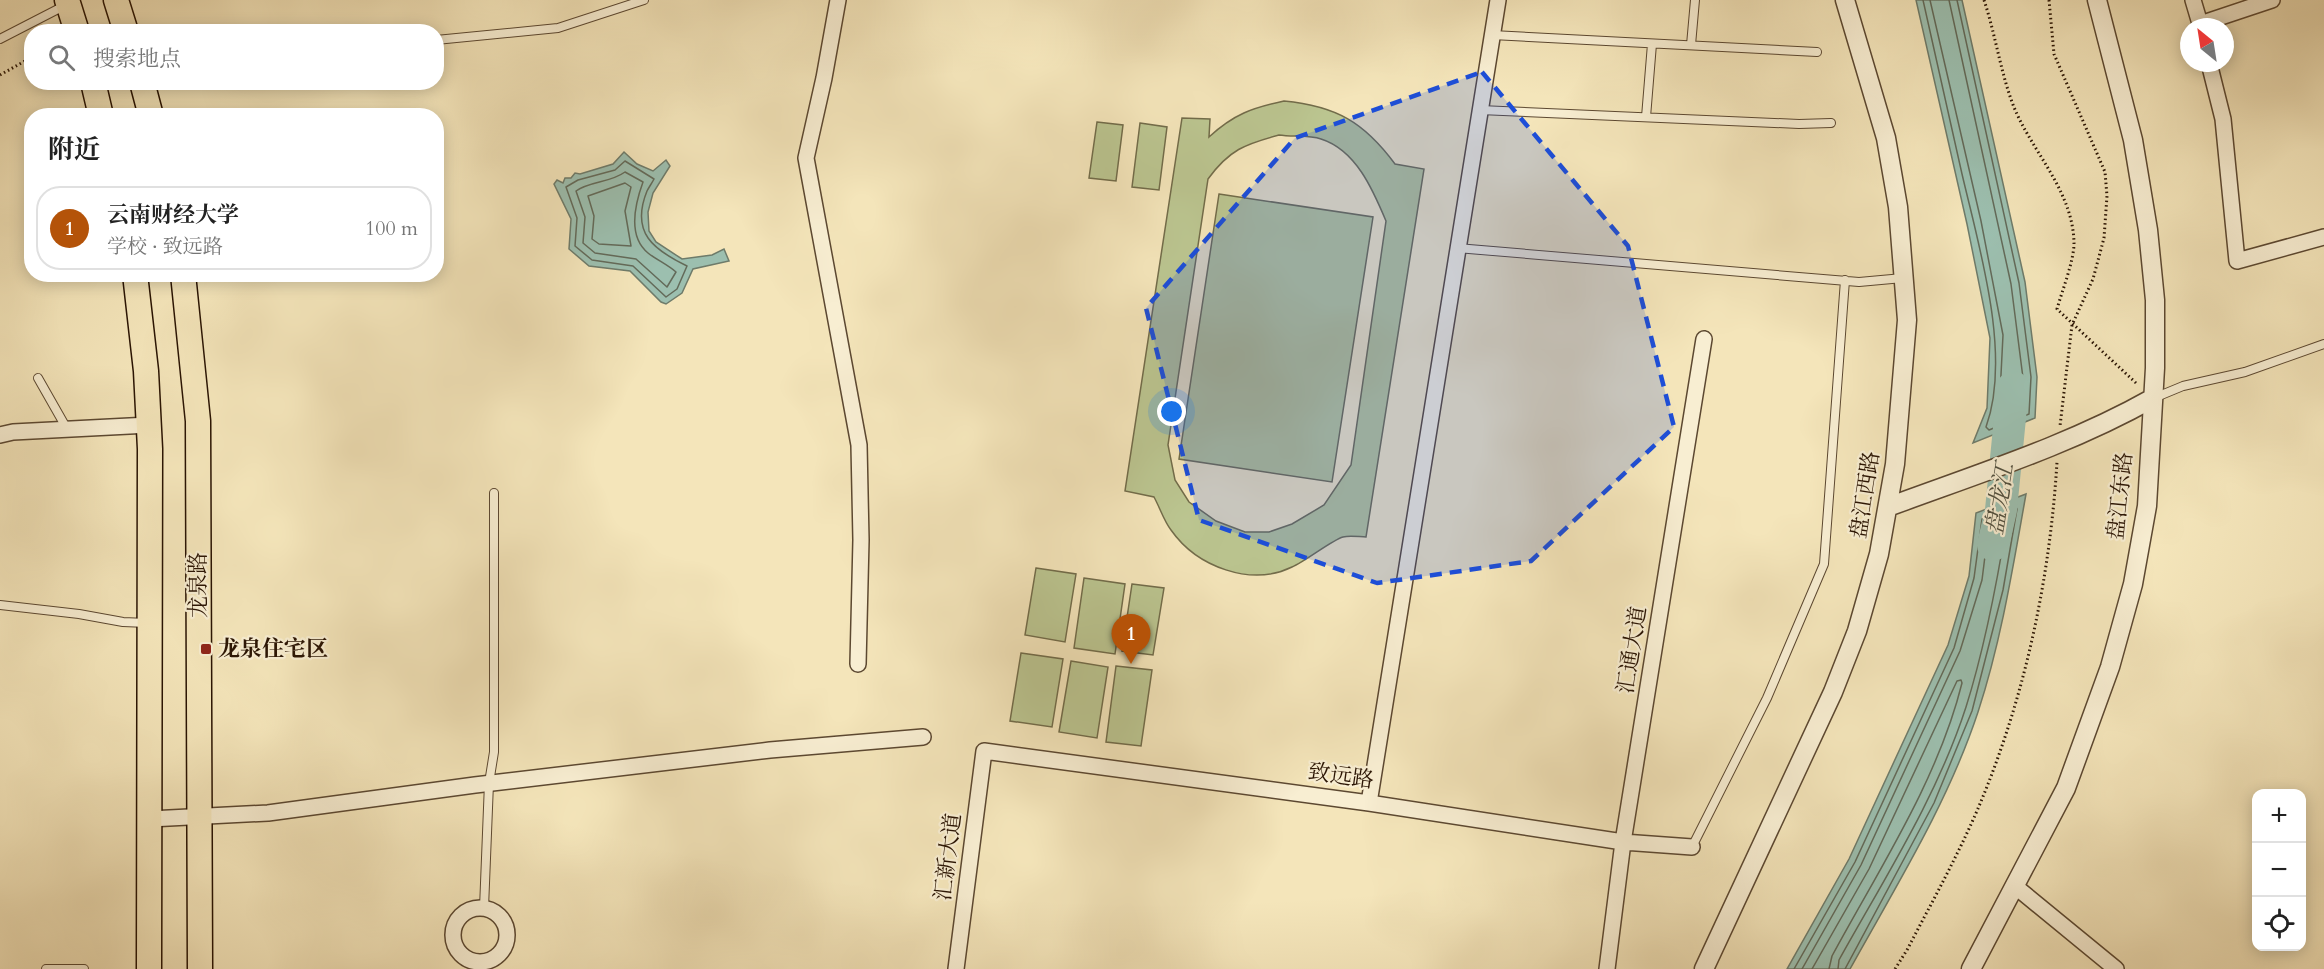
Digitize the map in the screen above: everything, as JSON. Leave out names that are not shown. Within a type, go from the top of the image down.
[{"type":"main road","points":[[116,0],[124,24]]},
{"type":"main road","points":[[68,2],[75,24]]},
{"type":"main road","points":[[95,90],[99,108]]},
{"type":"main road","points":[[144,90],[149,108]]},
{"type":"main road","points":[[136,282],[149,425],[151,623],[149,969]]},
{"type":"main road","name":"龙泉路","points":[[184,282],[198,421],[200,969]]},
{"type":"street","points":[[838,0],[806,158],[859,445],[861,540],[858,664]]},
{"type":"street","points":[[1370,803],[1498,0]]},
{"type":"street","name":"盘江西路","points":[[1704,969],[1833,692],[1857,632],[1879,554],[1895,464],[1907,320],[1898,207],[1886,138],[1845,0]]},
{"type":"street","name":"盘江东路","points":[[1971,969],[2066,788],[2110,667],[2133,585],[2146,506],[2153,398],[2155,300],[2148,230],[2133,140],[2097,0]]},
{"type":"street","points":[[2193,0],[2198,18]]},
{"type":"street","points":[[2222,18],[2272,0]]},
{"type":"street","points":[[2211,72],[2223,119],[2238,261],[2324,237]]},
{"type":"street","name":"汇通大道","points":[[1607,969],[1623,842],[1704,339]]},
{"type":"street","points":[[1888,507],[2055,445],[2120,417],[2153,398]]},
{"type":"street","points":[[0,435],[149,425]]},
{"type":"street","points":[[150,819],[268,813],[489,783],[770,750],[923,737]]},
{"type":"street","name":"致远路","points":[[984,751],[1370,803],[1623,842],[1692,847]]},
{"type":"street","name":"汇新大道","points":[[956,969],[984,751]]},
{"type":"street","points":[[2016,887],[2116,969]]},
{"type":"street","points":[[484,908],[495,912],[503,920],[507,937],[505,946],[498,956],[479,966],[459,953],[453,933],[455,925],[465,913],[484,908]]},
{"type":"lane","points":[[444,39],[558,28],[644,0]]},
{"type":"lane","points":[[1691,45],[1695,0]]},
{"type":"lane","points":[[28,24],[68,2]]},
{"type":"lane","points":[[0,39],[24,26]]},
{"type":"lane","points":[[1491,35],[1816,52]]},
{"type":"lane","points":[[1646,117],[1652,44]]},
{"type":"lane","points":[[1479,110],[1799,124],[1831,123]]},
{"type":"lane","points":[[1457,248],[1845,280],[1903,278]]},
{"type":"lane","points":[[1692,847],[1767,698],[1824,564],[1845,280]]},
{"type":"lane","points":[[2153,398],[2183,386],[2245,372],[2324,344]]},
{"type":"lane","points":[[38,378],[67,429]]},
{"type":"lane","points":[[484,908],[489,783],[494,741],[494,493]]},
{"type":"lane","points":[[0,605],[79,614],[123,622],[151,623]]},
{"type":"lane","points":[[46,969],[84,969]]},
{"type":"path","points":[[1984,0],[2011,100],[2027,136],[2054,177],[2070,221],[2074,244],[2057,309],[2153,398]]},
{"type":"path","points":[[1894,969],[1907,950],[1982,800],[2014,715],[2053,533],[2055,445],[2072,325],[2093,279],[2104,238],[2105,172],[2054,54],[2049,0]]},
{"type":"path","points":[[0,75],[24,62]]},
{"type":"highlighted area","points":[[1482,72],[1628,246],[1674,427],[1531,561],[1377,583],[1199,520],[1146,308],[1295,138]]},
{"type":"green space","points":[[1284,101],[1302,103],[1334,112],[1372,137],[1395,164],[1424,169],[1366,537],[1343,537],[1292,567],[1276,573],[1243,574],[1210,563],[1182,543],[1164,519],[1154,497],[1125,491],[1182,118],[1210,119],[1209,137],[1235,117],[1253,109]],"holes":[[[1279,135],[1321,139],[1344,152],[1369,184],[1386,221],[1351,465],[1324,505],[1292,524],[1269,532],[1245,532],[1216,521],[1189,502],[1175,480],[1168,445],[1208,179],[1223,161],[1247,145]]]},
{"type":"green space","points":[[1097,122],[1123,125],[1116,181],[1089,178]]},
{"type":"green space","points":[[1140,123],[1167,127],[1159,190],[1132,187]]},
{"type":"green space","points":[[1219,194],[1373,217],[1332,482],[1179,459]]},
{"type":"green space","points":[[1036,568],[1076,574],[1065,642],[1025,635]]},
{"type":"green space","points":[[1084,578],[1125,584],[1115,654],[1074,648]]},
{"type":"green space","points":[[1132,584],[1164,588],[1153,655],[1122,651]]},
{"type":"green space","points":[[1021,653],[1063,659],[1052,727],[1010,721]]},
{"type":"green space","points":[[1071,661],[1108,667],[1097,738],[1059,732]]},
{"type":"green space","points":[[1116,666],[1152,670],[1141,746],[1106,742]]},
{"type":"water","points":[[1916,0],[1962,0],[2025,282],[2037,377],[2035,418],[1973,443],[1987,408],[1990,338],[1967,224]]},
{"type":"water","points":[[624,152],[637,164],[653,171],[666,160],[670,166],[653,193],[648,212],[649,231],[656,242],[682,259],[712,255],[724,249],[729,261],[693,269],[682,293],[666,304],[661,302],[630,271],[589,266],[569,249],[571,219],[554,184],[557,180],[563,183],[565,178],[571,178],[575,173],[580,174],[613,164]]},
{"type":"water","points":[[2026,494],[2006,604],[1986,686],[1966,746],[1936,811],[1850,969],[1787,969],[1849,859],[1948,645],[1969,576],[1976,513]]},
{"type":"waterway","name":"盘龙江","points":[[1993,545],[2001,510],[2013,387]]},
{"type":"place","name":"龙泉住宅区","points":[[206,649]]},
{"type":"place","name":"云南财经大学","points":[[1131,664]]}]
